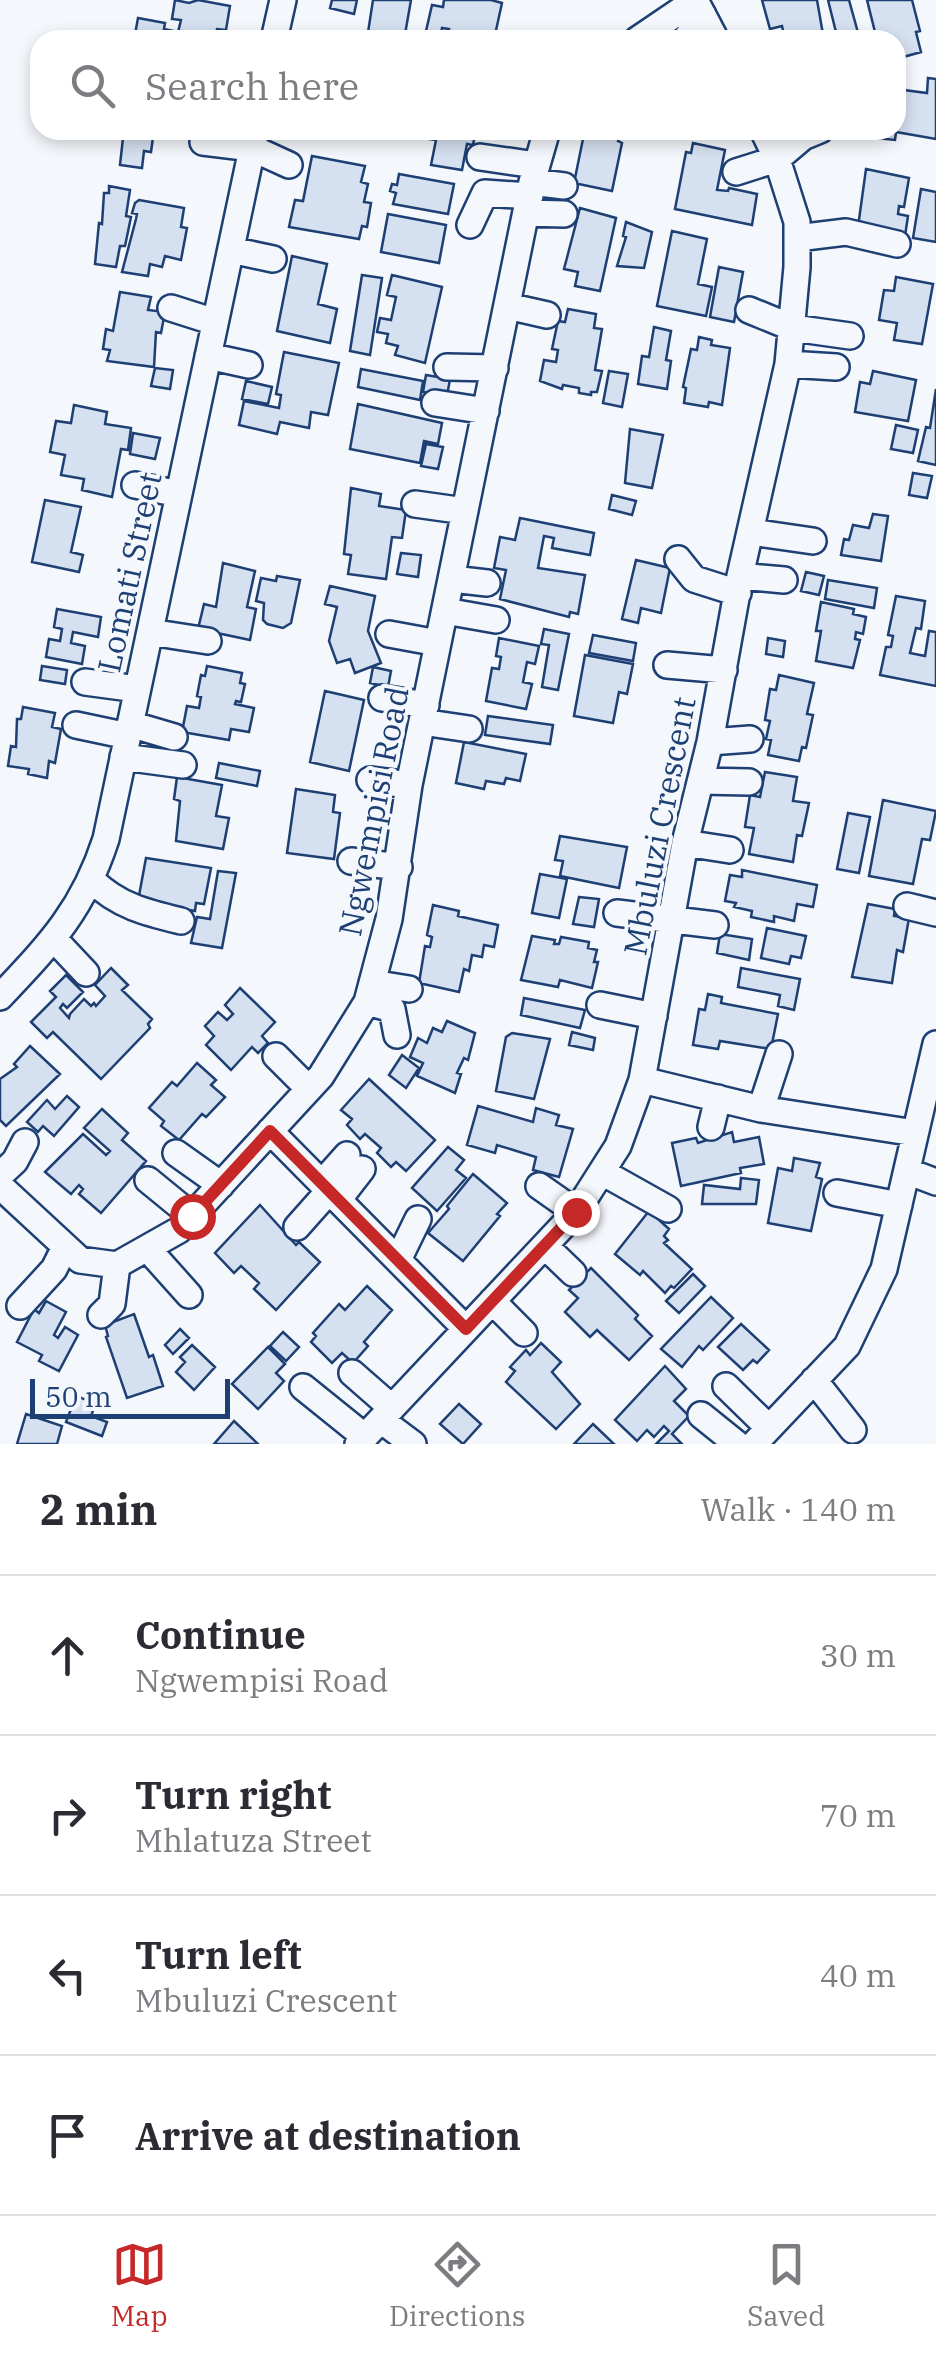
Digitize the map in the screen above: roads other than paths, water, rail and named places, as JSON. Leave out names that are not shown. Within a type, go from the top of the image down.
[{"type":"street","points":[[276,30],[283,0]]},
{"type":"street","points":[[654,30],[697,4]]},
{"type":"street","points":[[688,30],[697,4]]},
{"type":"street","points":[[697,4],[711,30]]},
{"type":"street","points":[[203,142],[237,140]]},
{"type":"street","name":"Lomati Street","points":[[0,997],[54,940],[92,881],[106,840],[254,140]]},
{"type":"street","points":[[255,140],[289,165]]},
{"type":"street","name":"Ngwempisi Road","points":[[117,1265],[179,1230],[221,1185],[320,1076],[370,992],[399,867],[409,786],[466,511],[464,458],[486,411],[531,189],[545,140]]},
{"type":"street","name":"Mbuluzi Crescent","points":[[374,1427],[576,1212],[618,1146],[642,1080],[685,843],[702,781],[739,584],[788,364],[797,222],[778,158],[768,140]]},
{"type":"street","points":[[736,172],[778,158],[799,140]]},
{"type":"street","points":[[480,157],[564,214]]},
{"type":"street","points":[[470,224],[485,193],[564,186]]},
{"type":"street","points":[[797,238],[846,232],[897,244]]},
{"type":"street","points":[[231,250],[273,259]]},
{"type":"street","points":[[507,306],[547,315]]},
{"type":"street","points":[[171,308],[215,322]]},
{"type":"street","points":[[749,310],[792,328],[850,336]]},
{"type":"street","points":[[208,356],[250,366]]},
{"type":"street","points":[[788,364],[836,367]]},
{"type":"street","points":[[447,367],[495,368]]},
{"type":"street","points":[[435,403],[486,411]]},
{"type":"street","points":[[134,486],[179,494]]},
{"type":"street","points":[[415,504],[466,511]]},
{"type":"street","points":[[751,532],[813,541]]},
{"type":"street","points":[[678,560],[694,579],[739,584],[784,580]]},
{"type":"street","points":[[452,579],[487,583]]},
{"type":"street","points":[[445,611],[496,620]]},
{"type":"street","points":[[150,632],[208,641]]},
{"type":"street","points":[[389,634],[438,643]]},
{"type":"street","points":[[666,665],[724,670]]},
{"type":"street","points":[[85,682],[137,689]]},
{"type":"street","points":[[382,698],[469,729]]},
{"type":"street","points":[[76,725],[127,739],[182,764]]},
{"type":"street","points":[[127,739],[174,737]]},
{"type":"street","points":[[710,742],[750,738]]},
{"type":"street","points":[[370,780],[409,786]]},
{"type":"street","points":[[702,781],[749,782]]},
{"type":"street","points":[[685,843],[730,850]]},
{"type":"street","points":[[350,861],[399,867]]},
{"type":"street","points":[[92,881],[107,896],[144,913],[181,921]]},
{"type":"street","points":[[907,906],[936,913]]},
{"type":"street","points":[[618,913],[715,924]]},
{"type":"street","points":[[54,940],[86,973]]},
{"type":"street","points":[[370,992],[408,989]]},
{"type":"street","points":[[370,992],[392,1009],[397,1035]]},
{"type":"street","points":[[600,1005],[654,1016]]},
{"type":"street","points":[[726,1386],[761,1436],[847,1346],[884,1269],[907,1171],[923,1126],[936,1044]]},
{"type":"street","points":[[760,1109],[779,1054]]},
{"type":"street","points":[[276,1056],[308,1089]]},
{"type":"street","points":[[642,1080],[760,1109],[923,1126]]},
{"type":"street","points":[[712,1126],[718,1098]]},
{"type":"street","points":[[270,1131],[466,1329]]},
{"type":"street","points":[[0,1176],[15,1162],[25,1142]]},
{"type":"street","points":[[176,1153],[221,1185]]},
{"type":"street","points":[[297,1227],[354,1162]]},
{"type":"street","points":[[907,1171],[936,1182]]},
{"type":"street","points":[[602,1172],[668,1209]]},
{"type":"street","points":[[148,1180],[192,1216]]},
{"type":"street","points":[[0,1186],[80,1260],[117,1265],[112,1304],[101,1315]]},
{"type":"street","points":[[540,1186],[576,1212]]},
{"type":"street","points":[[838,1193],[899,1205]]},
{"type":"street","points":[[398,1260],[418,1219]]},
{"type":"street","points":[[545,1246],[573,1273]]},
{"type":"street","points":[[20,1306],[54,1269],[65,1247]]},
{"type":"street","points":[[147,1248],[189,1294]]},
{"type":"street","points":[[492,1301],[524,1333]]},
{"type":"street","points":[[352,1373],[374,1427]]},
{"type":"street","points":[[814,1380],[854,1430]]},
{"type":"street","points":[[303,1387],[413,1444]]},
{"type":"street","points":[[701,1415],[737,1444]]}]
